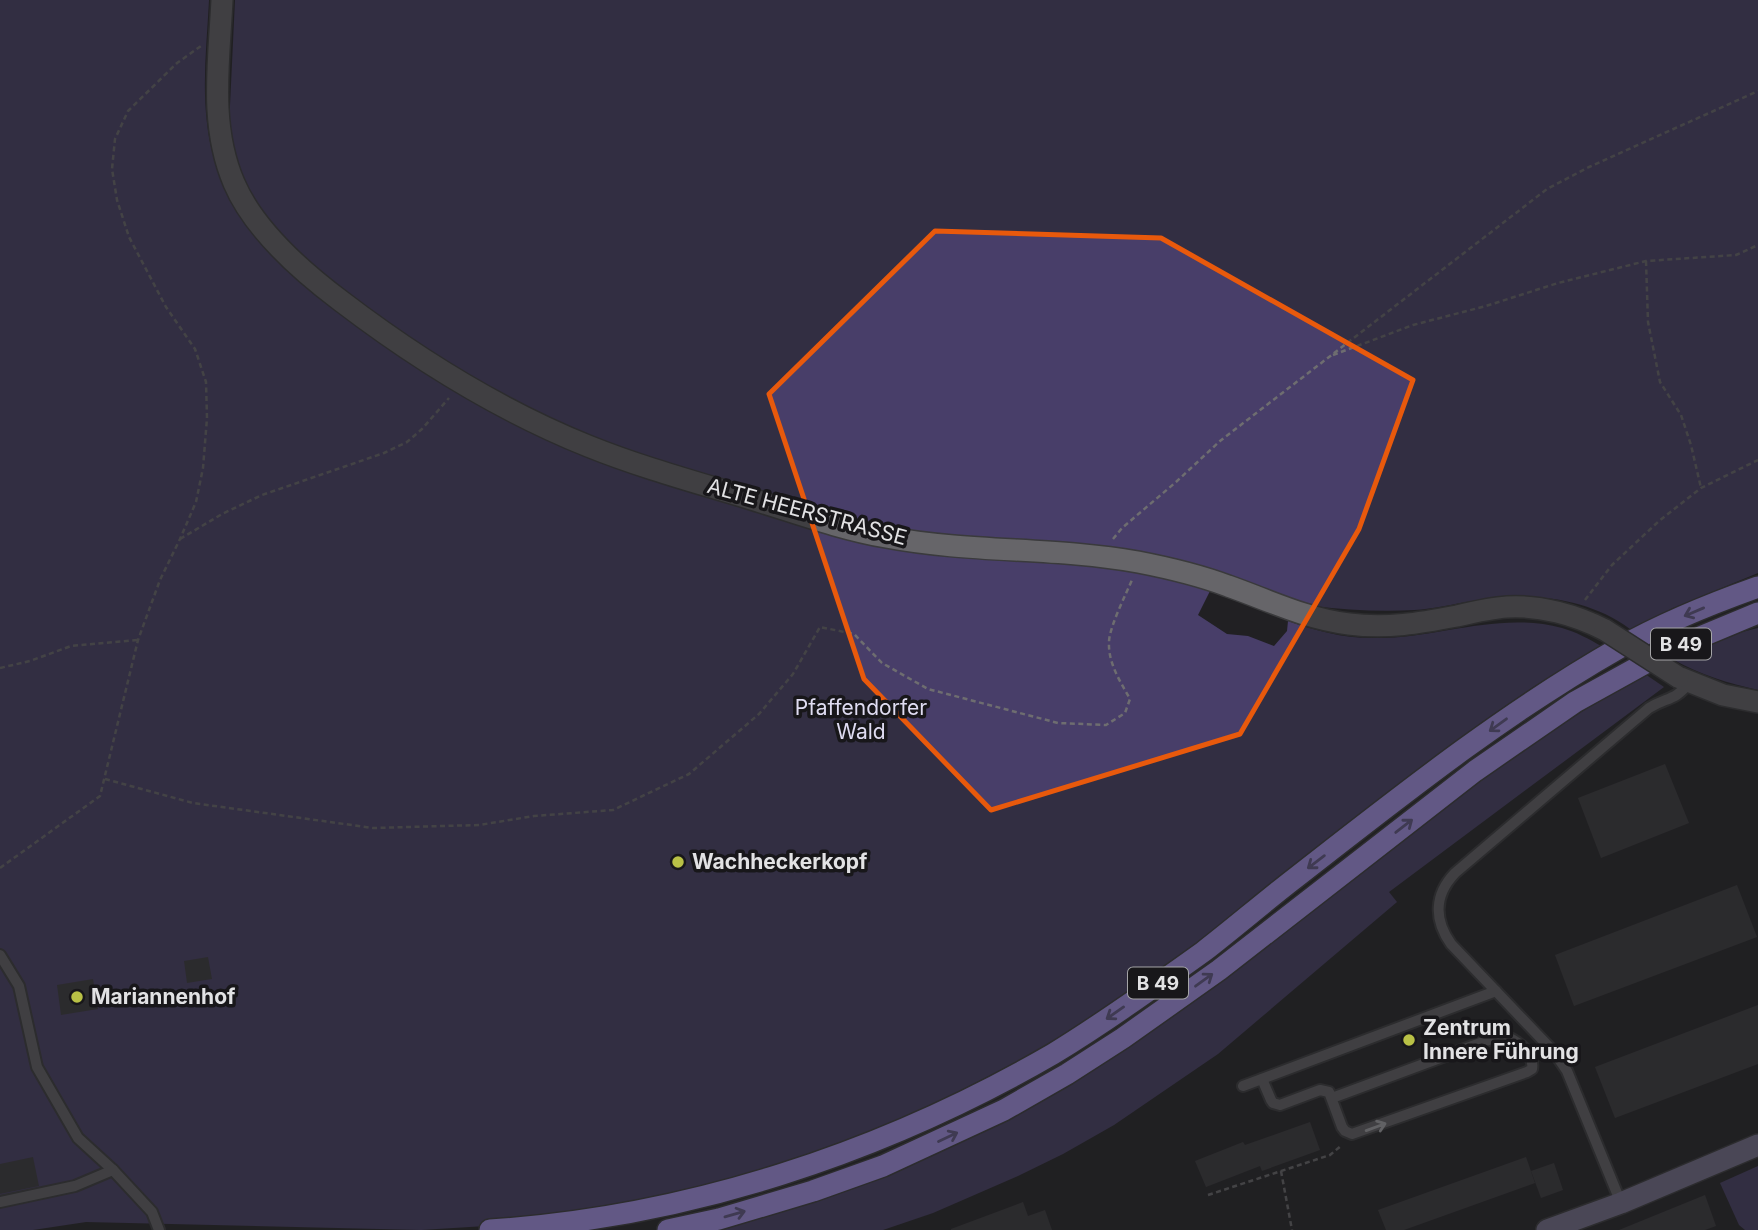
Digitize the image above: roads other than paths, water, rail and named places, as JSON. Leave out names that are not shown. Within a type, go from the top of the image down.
[{"type":"highway","name":"B 49","points":[[489,1230],[587,1219],[714,1194],[807,1167],[937,1115],[1065,1046],[1193,959],[1437,770],[1524,707],[1598,660],[1642,636],[1758,587]]},
{"type":"highway","name":"B 49","points":[[668,1230],[719,1219],[802,1195],[883,1166],[1004,1110],[1123,1038],[1219,970],[1475,771],[1575,702],[1669,650],[1758,612]]},
{"type":"street","name":"ALTE HEERSTRASSE","points":[[222,0],[217,103],[222,151],[236,188],[248,210],[288,256],[315,281],[378,330],[461,384],[585,445],[647,467],[882,537],[1139,562],[1207,578],[1316,618],[1391,626],[1511,606],[1573,616],[1605,630],[1683,680],[1723,695],[1758,702]]},
{"type":"street","points":[[1547,1230],[1621,1203],[1758,1145]]},
{"type":"lane","points":[[1621,1203],[1567,1071],[1554,1052],[1447,939],[1439,908],[1440,893],[1455,873],[1649,708],[1677,696],[1683,680]]},
{"type":"lane","points":[[0,955],[19,986],[37,1067],[78,1138],[113,1170],[152,1212],[159,1230]]},
{"type":"lane","points":[[1243,1086],[1496,991]]},
{"type":"lane","points":[[1262,1079],[1271,1100],[1276,1104],[1284,1104],[1320,1090],[1329,1092],[1342,1127],[1349,1133],[1357,1134],[1527,1072],[1532,1069],[1533,1063],[1525,1049],[1511,1038],[1502,1035],[1332,1098]]},
{"type":"lane","points":[[0,1202],[75,1186],[113,1170]]},
{"type":"place","name":"Wachheckerkopf","points":[[678,862]]},
{"type":"place","name":"Mariannenhof","points":[[77,997]]},
{"type":"place","name":"Zentrum Innere Führung","points":[[1409,1040]]},
{"type":"park label","name":"Pfaffendorfer Wald","points":[[861,720]]}]
